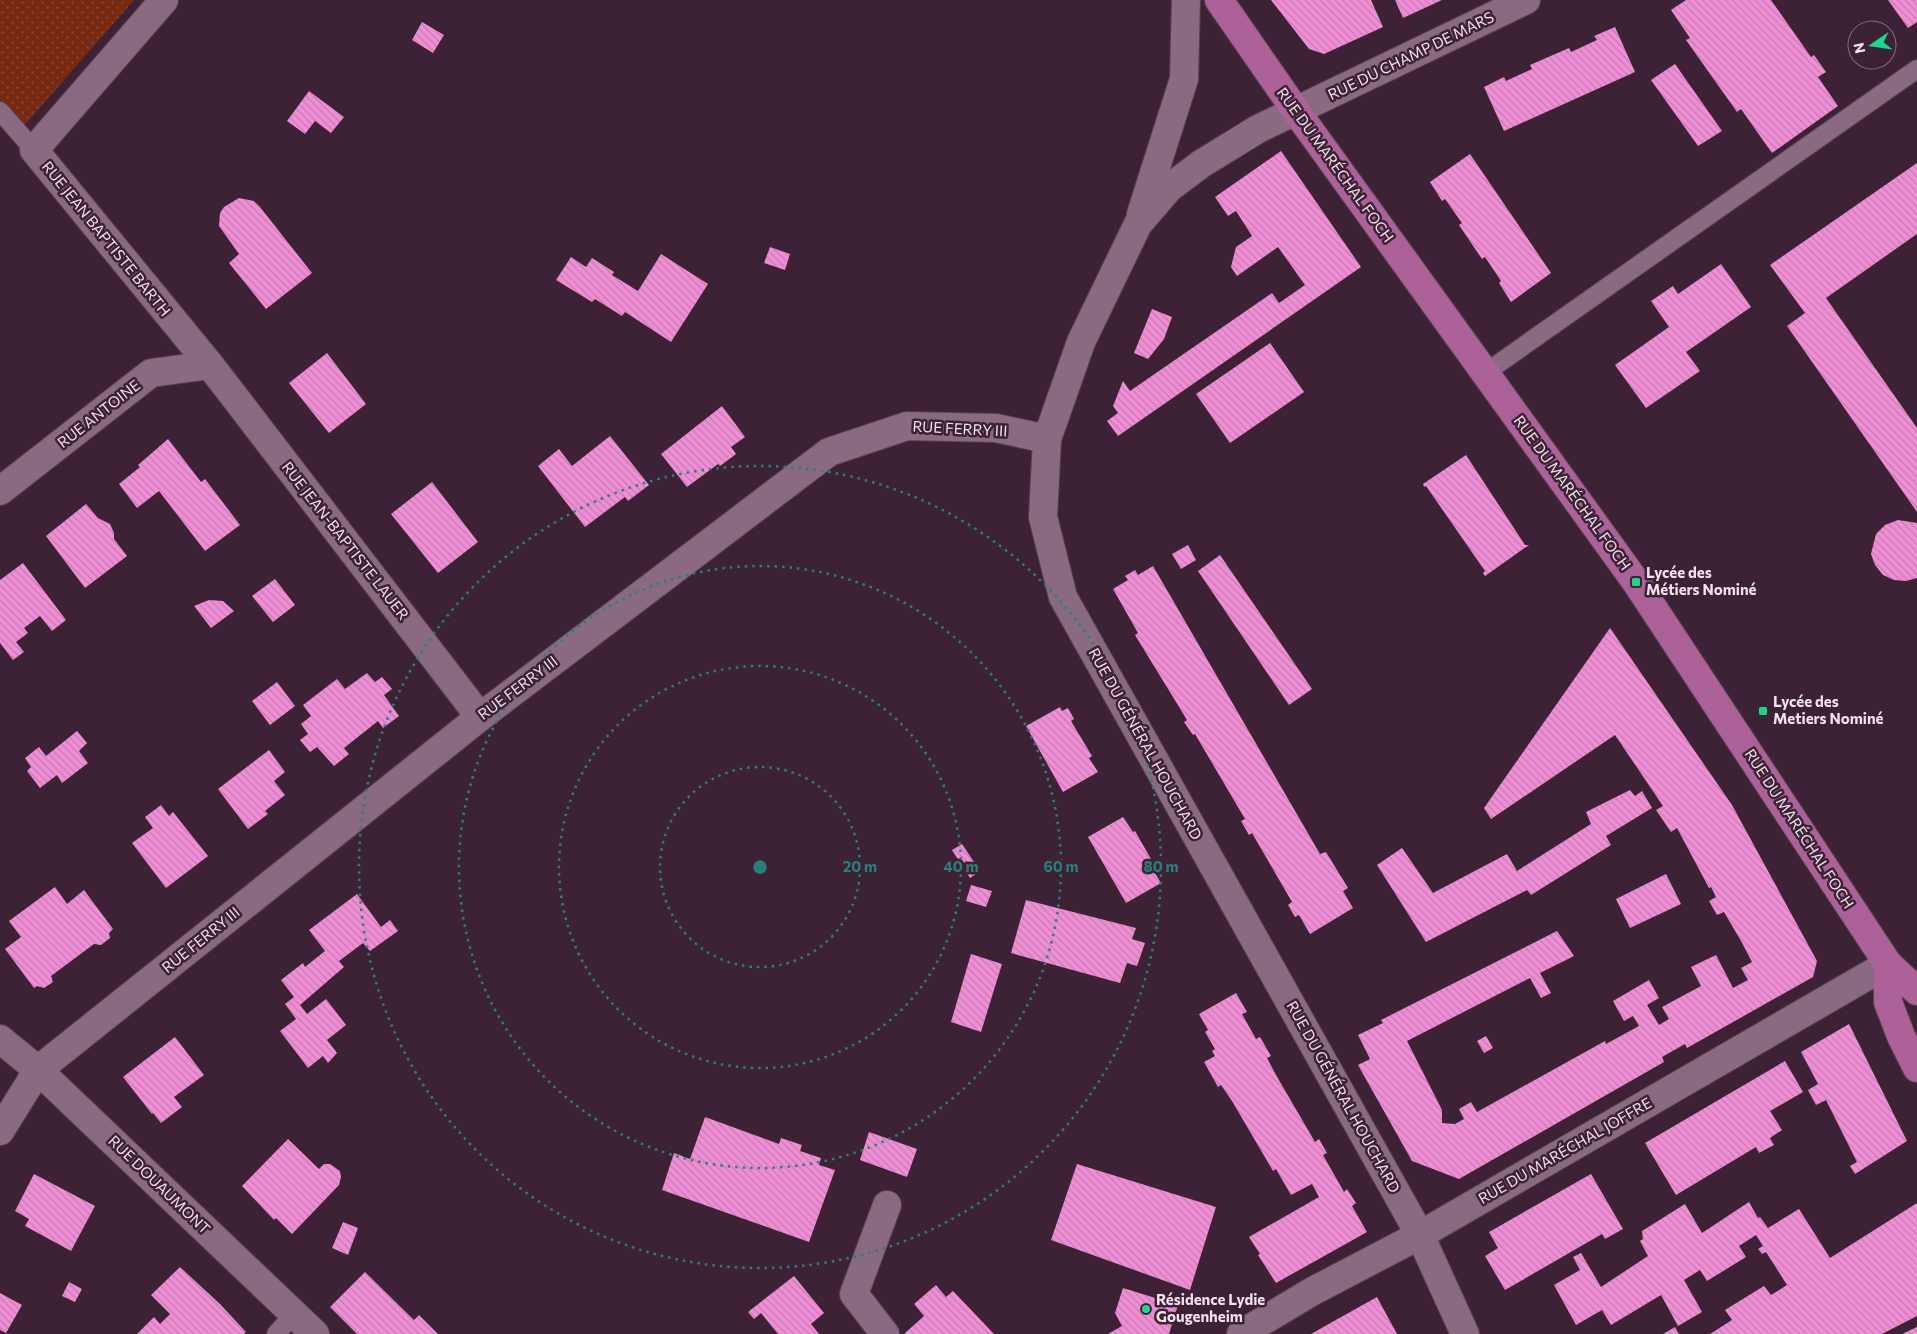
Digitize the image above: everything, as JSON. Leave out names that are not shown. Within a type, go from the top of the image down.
[{"type":"main road","name":"RUE DU MARÉCHAL FOCH","points":[[1219,0],[1296,111],[1636,582],[1888,964],[1917,990]]},
{"type":"main road","points":[[1888,964],[1888,1002],[1901,1036],[1917,1068]]},
{"type":"street","name":"RUE JEAN BAPTISTE BARTH","points":[[164,0],[34,150],[210,365]]},
{"type":"street","name":"RUE DU GÉNÉRAL HOUCHARD","points":[[1186,0],[1184,79],[1138,224],[1081,342],[1047,439],[1043,517],[1063,598],[1420,1236],[1465,1334]]},
{"type":"street","name":"RUE DU CHAMP DE MARS","points":[[1296,111],[1526,0]]},
{"type":"street","name":"RUE DU GÉNÉRAL HOUCHARD","points":[[1138,224],[1169,188],[1200,164],[1258,129],[1296,111]]},
{"type":"street","name":"RUE ANTOINE","points":[[0,491],[151,373],[210,365]]},
{"type":"street","name":"RUE JEAN-BAPTISTE LAUER","points":[[210,365],[480,717]]},
{"type":"street","name":"RUE FERRY III","points":[[0,1130],[38,1070],[480,717],[829,452],[907,426],[996,428],[1047,439]]},
{"type":"street","name":"RUE DU MARÉCHAL JOFFRE","points":[[1241,1334],[1313,1291],[1420,1236],[1888,964]]},
{"type":"street","name":"RUE DOUAUMONT","points":[[0,1040],[38,1070],[314,1334]]},
{"type":"street","points":[[885,1334],[854,1294],[887,1204]]},
{"type":"lane","points":[[1485,373],[1917,69]]},
{"type":"lane","points":[[0,111],[34,150]]},
{"type":"lane","points":[[276,1334],[294,1314]]},
{"type":"shaded area","points":[[0,0],[134,0],[22,128],[0,100]]},
{"type":"building","points":[[1271,0],[1371,0],[1383,27],[1324,54],[1309,49]]},
{"type":"building","points":[[1395,0],[1442,0],[1403,18]]},
{"type":"building","points":[[1686,0],[1771,0],[1811,57],[1814,55],[1826,72],[1818,77],[1838,106],[1772,153],[1741,109],[1737,112],[1686,40],[1690,38],[1671,10]]},
{"type":"building","points":[[1888,0],[1917,0],[1917,22],[1908,28]]},
{"type":"building","points":[[422,22],[444,35],[433,53],[412,40]]},
{"type":"building","points":[[1615,27],[1635,72],[1504,131],[1484,87],[1504,77],[1506,81],[1532,69],[1530,65],[1569,48],[1571,52],[1597,40],[1594,36]]},
{"type":"building","points":[[1675,64],[1722,131],[1698,146],[1651,80]]},
{"type":"building","points":[[309,91],[344,117],[331,133],[315,121],[305,134],[287,121]]},
{"type":"building","points":[[1281,151],[1361,267],[1118,436],[1107,421],[1118,413],[1113,406],[1123,381],[1130,391],[1272,293],[1279,303],[1305,285],[1278,247],[1237,276],[1231,267],[1236,247],[1252,236],[1236,211],[1228,216],[1215,197]]},
{"type":"building","points":[[1470,154],[1551,273],[1511,302],[1499,283],[1501,281],[1485,257],[1482,259],[1459,225],[1462,223],[1445,199],[1442,201],[1430,182]]},
{"type":"building","points":[[1917,163],[1917,234],[1826,298],[1917,428],[1917,512],[1787,326],[1805,313],[1770,265]]},
{"type":"building","points":[[239,198],[254,201],[260,207],[312,273],[266,309],[229,263],[239,254],[219,226],[220,213],[224,207]]},
{"type":"building","points":[[770,247],[790,254],[785,270],[764,263]]},
{"type":"building","points":[[661,254],[708,284],[671,342],[625,312],[622,316],[595,299],[592,302],[556,280],[571,257],[586,267],[592,258],[614,272],[612,275],[638,291]]},
{"type":"building","points":[[1721,264],[1751,307],[1686,352],[1700,371],[1646,408],[1615,365],[1669,327],[1651,301],[1673,286],[1678,294]]},
{"type":"building","points":[[1152,309],[1172,317],[1164,339],[1148,359],[1134,353]]},
{"type":"building","points":[[1270,343],[1304,392],[1230,443],[1196,394]]},
{"type":"building","points":[[327,353],[366,404],[329,433],[289,383]]},
{"type":"building","points":[[722,406],[745,437],[731,447],[736,454],[720,466],[718,464],[687,487],[661,454]]},
{"type":"building","points":[[610,436],[649,485],[628,501],[625,497],[585,527],[538,466],[559,449],[572,466]]},
{"type":"building","points":[[168,439],[201,482],[205,479],[240,525],[205,551],[159,491],[137,508],[119,484],[140,467],[138,465]]},
{"type":"building","points":[[1466,455],[1525,545],[1529,545],[1485,576],[1483,573],[1485,571],[1423,484]]},
{"type":"building","points":[[432,482],[478,542],[438,573],[391,514]]},
{"type":"building","points":[[86,504],[98,518],[110,524],[114,533],[114,539],[127,556],[85,588],[46,536]]},
{"type":"building","points":[[1898,520],[1917,523],[1917,578],[1906,581],[1894,580],[1883,575],[1875,565],[1871,554],[1876,534],[1885,525]]},
{"type":"building","points":[[1188,545],[1196,560],[1181,569],[1172,554]]},
{"type":"building","points":[[1220,555],[1312,689],[1289,705],[1198,571]]},
{"type":"building","points":[[23,563],[66,620],[52,631],[40,616],[24,628],[28,633],[16,642],[24,652],[13,660],[0,643],[0,580]]},
{"type":"building","points":[[1153,566],[1320,854],[1326,852],[1348,888],[1343,891],[1353,908],[1310,934],[1299,915],[1295,917],[1288,905],[1292,902],[1252,833],[1249,835],[1241,821],[1245,819],[1195,734],[1193,735],[1184,722],[1187,720],[1135,635],[1138,633],[1113,589],[1128,580],[1125,576],[1135,570],[1138,575]]},
{"type":"building","points":[[275,579],[295,605],[273,622],[252,596]]},
{"type":"building","points":[[209,600],[223,601],[234,611],[211,628],[194,606]]},
{"type":"building","points":[[1610,628],[1732,805],[1817,961],[1813,977],[1687,1048],[1685,1044],[1662,1057],[1664,1062],[1459,1179],[1412,1161],[1358,1065],[1370,1059],[1358,1035],[1383,1023],[1381,1020],[1557,931],[1574,956],[1540,973],[1551,993],[1541,998],[1530,978],[1407,1041],[1442,1110],[1442,1123],[1455,1124],[1464,1119],[1459,1109],[1471,1102],[1477,1112],[1605,1041],[1606,1044],[1639,1026],[1633,1016],[1624,1021],[1613,1001],[1649,980],[1659,998],[1647,1005],[1659,1025],[1669,1019],[1662,1007],[1701,986],[1691,967],[1716,955],[1733,988],[1748,980],[1741,968],[1752,962],[1741,941],[1724,912],[1717,915],[1709,901],[1716,897],[1711,887],[1709,888],[1677,828],[1671,832],[1656,810],[1663,806],[1615,735],[1491,819],[1484,808]]},
{"type":"building","points":[[367,673],[375,682],[382,677],[392,689],[384,695],[399,716],[383,728],[378,721],[344,748],[349,754],[334,766],[317,747],[310,752],[300,740],[308,734],[301,724],[311,716],[303,705],[337,679],[345,689]]},
{"type":"building","points":[[277,682],[295,706],[270,725],[252,701]]},
{"type":"building","points":[[1060,707],[1062,711],[1068,708],[1074,719],[1071,721],[1092,756],[1089,758],[1098,772],[1063,792],[1026,726]]},
{"type":"building","points":[[77,731],[87,743],[79,751],[88,763],[62,783],[57,775],[40,788],[27,771],[31,767],[25,758],[39,747],[46,756]]},
{"type":"building","points":[[269,750],[285,772],[274,781],[285,795],[265,811],[268,814],[248,829],[218,789]]},
{"type":"building","points":[[1630,790],[1635,796],[1642,791],[1652,808],[1606,836],[1611,845],[1531,895],[1527,890],[1426,942],[1377,865],[1402,848],[1433,893],[1507,854],[1517,871],[1591,824],[1586,812]]},
{"type":"building","points":[[161,805],[169,816],[173,812],[208,856],[166,888],[132,843],[153,828],[145,817]]},
{"type":"building","points":[[1123,817],[1133,832],[1135,831],[1155,866],[1152,868],[1161,883],[1126,903],[1088,837]]},
{"type":"building","points":[[962,844],[980,871],[970,878],[952,850]]},
{"type":"building","points":[[1666,874],[1681,904],[1630,928],[1616,899]]},
{"type":"building","points":[[971,885],[992,891],[986,907],[966,901]]},
{"type":"building","points":[[55,887],[67,904],[84,890],[113,929],[109,933],[110,938],[101,945],[94,944],[51,976],[53,982],[44,988],[37,986],[34,988],[5,949],[21,937],[9,921]]},
{"type":"building","points":[[357,894],[381,927],[390,920],[398,931],[370,951],[363,943],[339,961],[344,967],[300,1005],[307,1014],[326,999],[346,1025],[327,1040],[337,1053],[328,1063],[323,1056],[308,1068],[280,1031],[296,1019],[285,1004],[294,997],[281,980],[303,963],[305,967],[325,951],[309,930]]},
{"type":"building","points":[[1026,900],[1136,928],[1132,939],[1145,943],[1137,966],[1127,963],[1120,983],[1011,953]]},
{"type":"building","points":[[971,954],[1002,964],[981,1032],[951,1022]]},
{"type":"building","points":[[1236,993],[1247,1012],[1242,1014],[1256,1039],[1260,1037],[1271,1056],[1267,1058],[1315,1142],[1319,1139],[1327,1153],[1323,1155],[1344,1192],[1347,1189],[1356,1203],[1352,1206],[1367,1232],[1276,1283],[1249,1237],[1319,1197],[1312,1184],[1291,1195],[1276,1169],[1273,1171],[1232,1101],[1221,1085],[1218,1087],[1204,1062],[1215,1056],[1212,1051],[1215,1049],[1205,1032],[1208,1030],[1199,1014]]},
{"type":"building","points":[[1849,1024],[1907,1141],[1855,1174],[1850,1166],[1857,1162],[1826,1100],[1816,1105],[1808,1090],[1818,1084],[1801,1052]]},
{"type":"building","points":[[1486,1036],[1493,1048],[1484,1053],[1477,1041]]},
{"type":"building","points":[[175,1037],[204,1075],[174,1097],[182,1107],[161,1123],[123,1077]]},
{"type":"building","points":[[1785,1061],[1803,1092],[1770,1111],[1782,1130],[1770,1138],[1774,1145],[1759,1153],[1756,1147],[1676,1195],[1645,1143]]},
{"type":"building","points":[[705,1117],[779,1144],[781,1138],[802,1145],[800,1151],[821,1158],[819,1165],[835,1170],[809,1242],[662,1190],[674,1153],[690,1159]]},
{"type":"building","points":[[869,1132],[917,1149],[907,1177],[860,1160]]},
{"type":"building","points":[[288,1139],[319,1169],[324,1164],[330,1164],[340,1171],[341,1177],[339,1185],[292,1234],[276,1218],[274,1220],[242,1186]]},
{"type":"building","points":[[1077,1164],[1216,1207],[1190,1290],[1051,1240]]},
{"type":"building","points":[[34,1174],[95,1206],[71,1251],[25,1226],[29,1219],[15,1211]]},
{"type":"building","points":[[1591,1174],[1623,1229],[1605,1239],[1602,1234],[1505,1290],[1485,1256],[1498,1248],[1489,1232]]},
{"type":"building","points":[[1749,1202],[1758,1218],[1760,1217],[1768,1228],[1799,1209],[1830,1258],[1917,1203],[1917,1316],[1882,1334],[1710,1334],[1732,1320],[1725,1310],[1764,1286],[1771,1295],[1787,1285],[1766,1252],[1762,1254],[1758,1249],[1763,1246],[1756,1235],[1739,1246],[1746,1257],[1707,1281],[1700,1270],[1684,1280],[1702,1312],[1678,1326],[1661,1295],[1611,1325],[1602,1310],[1576,1325],[1554,1285],[1580,1270],[1573,1257],[1581,1253],[1601,1287],[1648,1256],[1640,1241],[1643,1239],[1642,1231],[1685,1204],[1702,1233]]},
{"type":"building","points":[[343,1222],[358,1228],[348,1255],[332,1248]]},
{"type":"building","points":[[180,1267],[220,1304],[246,1332],[244,1334],[137,1334],[154,1317],[160,1324],[170,1314],[151,1295]]},
{"type":"building","points":[[365,1272],[414,1320],[419,1315],[438,1334],[357,1334],[330,1307]]},
{"type":"building","points":[[794,1276],[824,1313],[811,1324],[819,1334],[778,1334],[761,1313],[754,1319],[748,1312]]},
{"type":"building","points":[[69,1282],[82,1289],[75,1302],[62,1296]]},
{"type":"building","points":[[936,1285],[946,1297],[953,1291],[994,1334],[904,1334],[924,1316],[914,1304]]},
{"type":"building","name":"Résidence Lydie Gougenheim","points":[[1123,1288],[1178,1305],[1169,1334],[1108,1334],[1122,1326],[1115,1313]]},
{"type":"building","points":[[0,1293],[22,1305],[6,1333],[0,1330]]},
{"type":"building","points":[[1377,1297],[1397,1334],[1311,1334],[1334,1321]]},
{"type":"building","points":[[1675,1327],[1679,1334],[1663,1334]]},
{"type":"building","points":[[1917,1327],[1917,1334],[1902,1334]]},
{"type":"place","name":"Lycée des Métiers Nominé","points":[[1636,582]]},
{"type":"place","name":"Lycée des Metiers Nominé","points":[[1763,711]]},
{"type":"place","name":"Résidence Lydie Gougenheim","points":[[1146,1309]]}]
